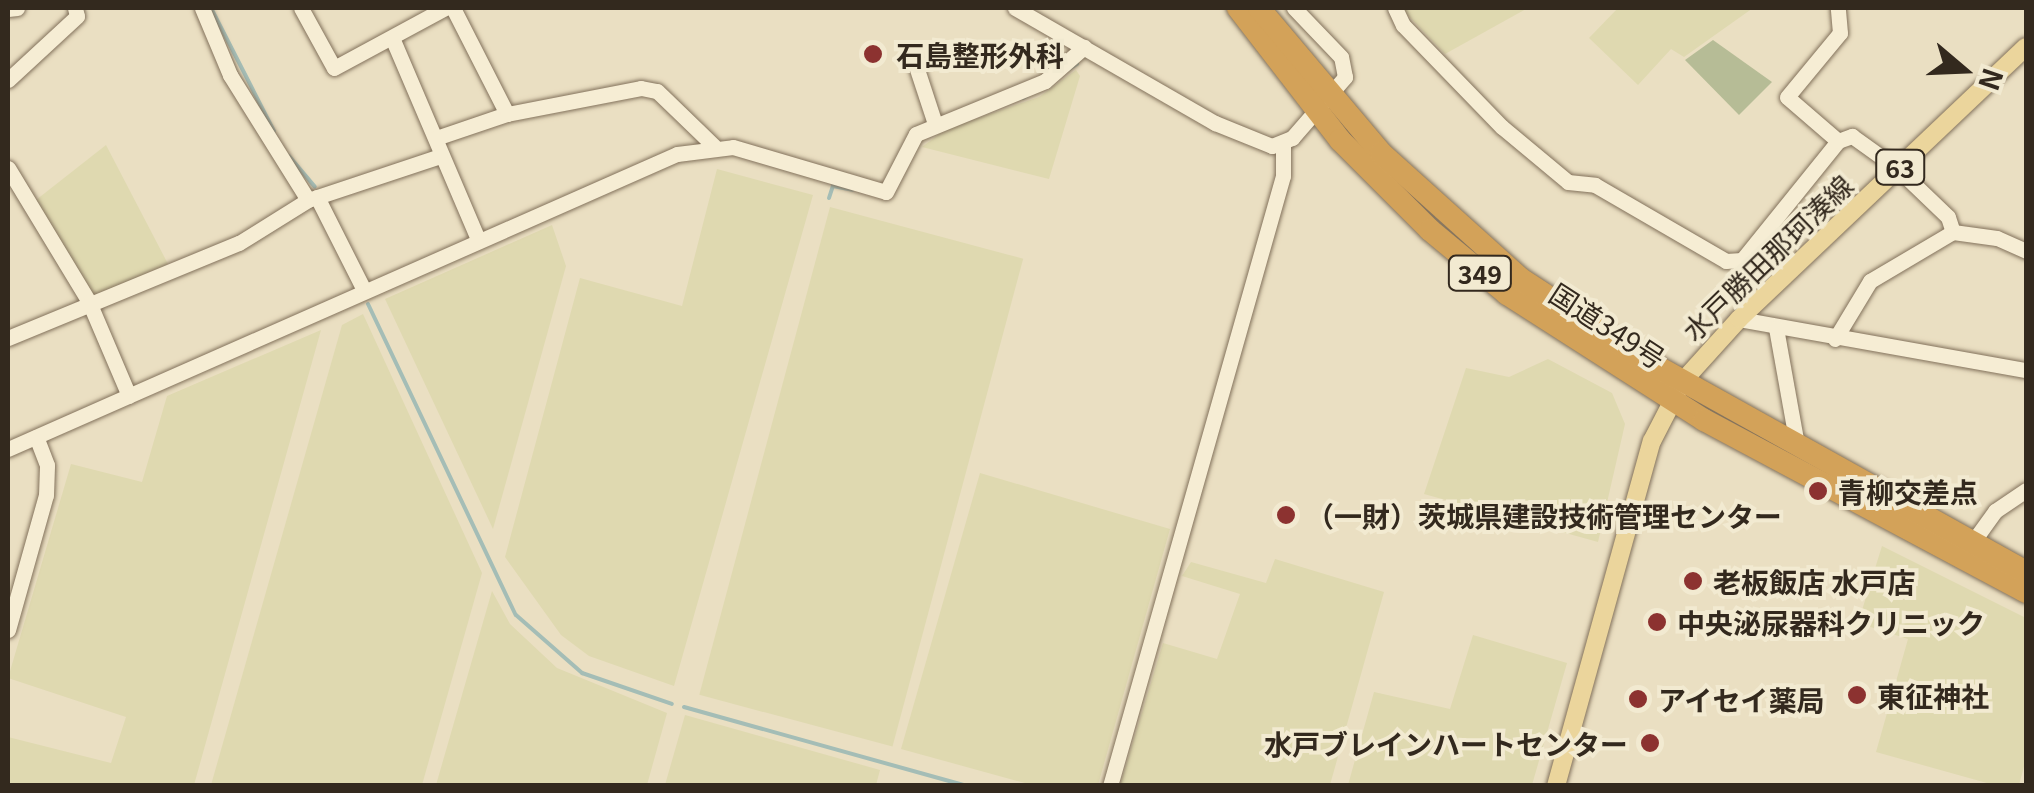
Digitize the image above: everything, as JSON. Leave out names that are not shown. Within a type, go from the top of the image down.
[{"type":"highway","name":"国道349号","points":[[1238,8],[1322,104],[1477,245],[1677,391],[1968,550],[2026,572]]},
{"type":"highway","name":"国道349号","points":[[1259,8],[1322,104]]},
{"type":"highway","name":"国道349号","points":[[1677,391],[1797,445],[1968,550],[2026,592]]},
{"type":"main road","name":"水戸勝田那珂湊線","points":[[1556,786],[1648,454],[1677,391],[1739,319],[2026,47]]},
{"type":"street","points":[[8,9],[17,8]]},
{"type":"street","points":[[8,80],[77,16],[76,8]]},
{"type":"street","points":[[202,8],[230,75],[313,198],[364,290]]},
{"type":"street","points":[[301,8],[334,68],[449,8],[507,114]]},
{"type":"street","points":[[1110,786],[1283,176],[1283,144],[1322,104],[1345,66],[1294,8]]},
{"type":"street","points":[[1395,8],[1403,25],[1502,126],[1568,182],[1595,184],[1726,262],[1742,260],[1838,142],[1852,136],[1898,169],[1948,218],[1953,232]]},
{"type":"street","points":[[1838,8],[1840,33],[1788,97],[1838,142]]},
{"type":"street","points":[[1019,9],[1242,137],[1283,144]]},
{"type":"street","points":[[392,40],[478,240]]},
{"type":"street","points":[[8,449],[676,154],[714,146],[886,192],[916,134],[1044,81],[1084,46]]},
{"type":"street","points":[[914,60],[935,124]]},
{"type":"street","points":[[436,138],[507,114],[641,88],[657,91],[714,146]]},
{"type":"street","points":[[8,338],[238,243],[313,198],[440,156]]},
{"type":"street","points":[[8,168],[89,302],[129,396]]},
{"type":"street","points":[[1835,340],[1870,280],[1953,232],[1997,238],[2026,250]]},
{"type":"street","points":[[1739,319],[1835,340],[2026,370]]},
{"type":"street","points":[[1776,328],[1797,445]]},
{"type":"street","points":[[8,630],[48,479],[36,437]]},
{"type":"street","points":[[1968,550],[1995,510],[2026,490]]},
{"type":"street","points":[[8,563],[27,562]]},
{"type":"shaded area","points":[[1401,8],[1528,8],[1445,54]]},
{"type":"shaded area","points":[[1618,8],[1753,8],[1684,57],[1671,49],[1638,85],[1589,38]]},
{"type":"shaded area","points":[[1076,70],[1080,76],[1049,179],[922,147],[946,129],[1039,97]]},
{"type":"shaded area","points":[[106,145],[168,264],[92,297],[36,200]]},
{"type":"shaded area","points":[[717,169],[813,195],[674,686],[589,656],[561,635],[505,557],[580,278],[682,306]]},
{"type":"shaded area","points":[[830,207],[1023,259],[892,747],[699,695]]},
{"type":"shaded area","points":[[552,225],[566,266],[493,529],[385,299]]},
{"type":"shaded area","points":[[363,314],[482,573],[422,785],[211,785],[342,325]]},
{"type":"shaded area","points":[[321,330],[194,785],[8,785],[8,737],[111,763],[126,717],[8,678],[71,464],[142,482],[167,396]]},
{"type":"shaded area","points":[[1548,359],[1612,393],[1625,424],[1598,542],[1424,494],[1466,368],[1509,377]]},
{"type":"shaded area","points":[[980,473],[1170,529],[1098,785],[1032,785],[901,749]]},
{"type":"shaded area","points":[[1882,546],[2026,618],[2026,759],[2019,785],[1994,785],[1876,752],[1908,639],[1858,623]]},
{"type":"shaded area","points":[[1275,559],[1384,592],[1330,785],[1120,785],[1163,643],[1217,659],[1240,594],[1182,576],[1191,562],[1266,583]]},
{"type":"shaded area","points":[[492,591],[510,624],[557,668],[667,713],[647,785],[436,785]]},
{"type":"shaded area","points":[[1473,635],[1567,663],[1532,785],[1348,785],[1374,692],[1450,709]]},
{"type":"shaded area","points":[[685,715],[880,770],[876,785],[665,785]]},
{"type":"green space","points":[[1713,40],[1772,82],[1739,115],[1685,60]]},
{"type":"waterway","points":[[211,8],[274,131]]},
{"type":"waterway","points":[[1023,98],[1077,64]]},
{"type":"waterway","points":[[289,156],[315,187]]},
{"type":"waterway","points":[[829,198],[833,186],[853,190]]},
{"type":"waterway","points":[[368,304],[516,615],[582,673],[672,704]]},
{"type":"waterway","points":[[684,707],[966,786]]},
{"type":"place","name":"石島整形外科","points":[[873,54]]},
{"type":"place","name":"青柳交差点","points":[[1818,491]]},
{"type":"place","name":"（一財）茨城県建設技術管理センター","points":[[1286,515]]},
{"type":"place","name":"老板飯店 水戸店","points":[[1693,581]]},
{"type":"place","name":"中央泌尿器科クリニック","points":[[1657,622]]},
{"type":"place","name":"東征神社","points":[[1857,695]]},
{"type":"place","name":"アイセイ薬局","points":[[1638,699]]},
{"type":"place","name":"水戸ブレインハートセンター","points":[[1650,743]]}]
